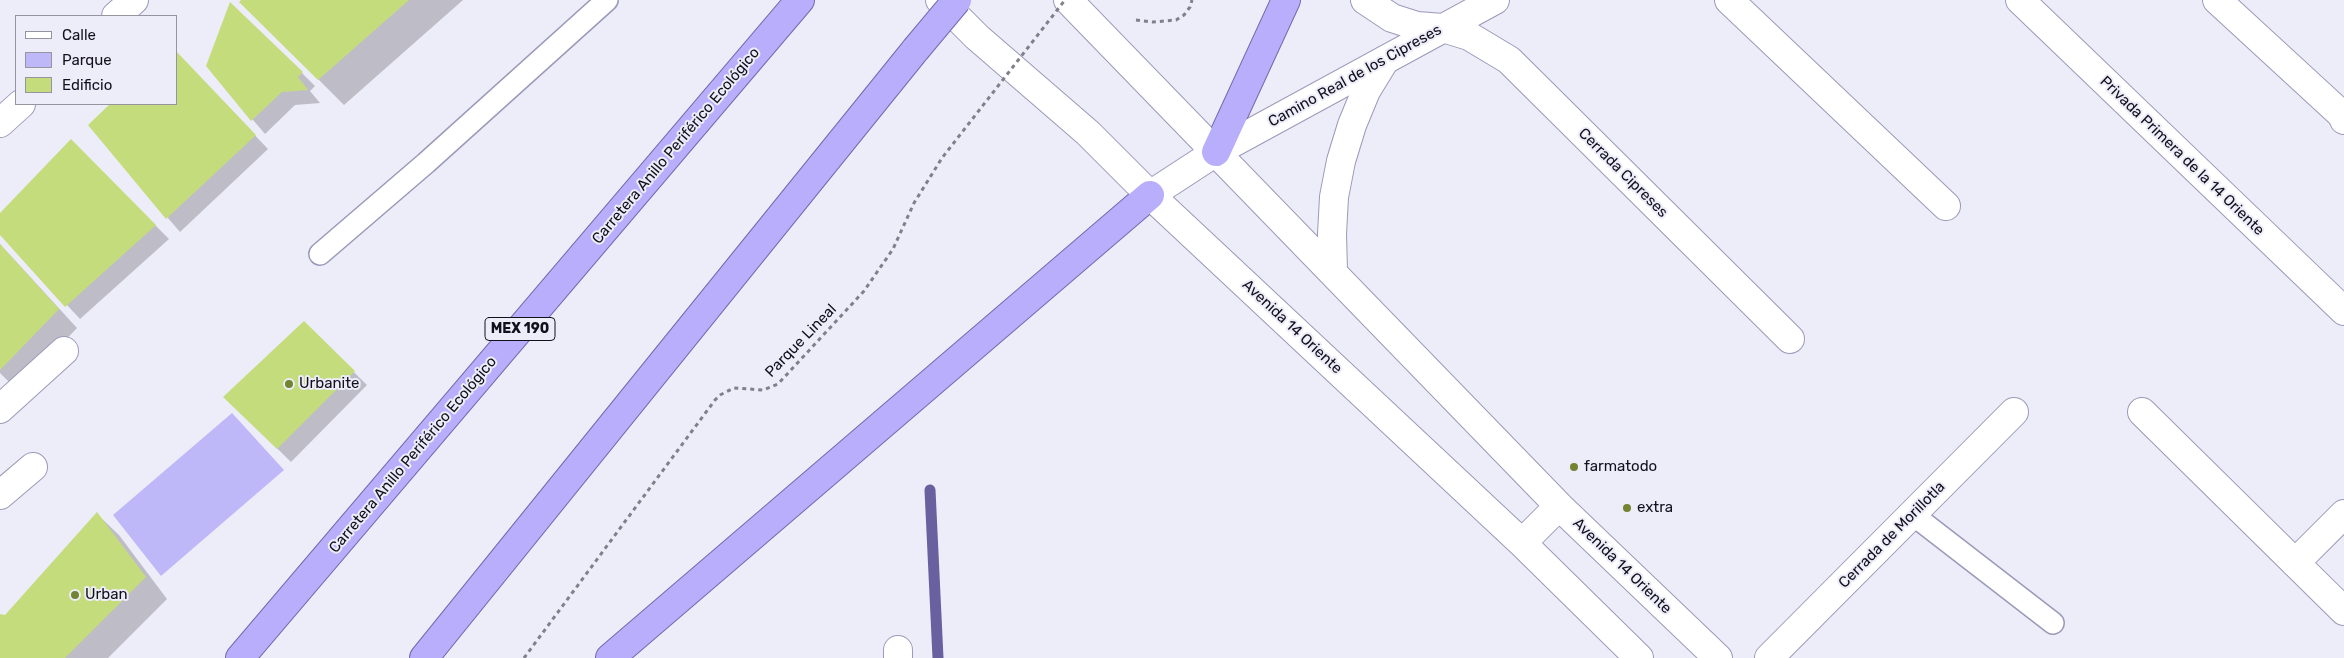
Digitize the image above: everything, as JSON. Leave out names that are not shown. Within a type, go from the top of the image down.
[{"type":"highway","name":"Carretera Anillo Periférico Ecológico","points":[[240,658],[800,0]]},
{"type":"highway","points":[[424,658],[956,0]]},
{"type":"highway","points":[[1216,152],[1286,0]]},
{"type":"highway","points":[[610,658],[1150,195]]},
{"type":"street","points":[[117,15],[134,0]]},
{"type":"street","name":"Avenida 14 Oriente","points":[[940,0],[977,38],[1088,133],[1150,195],[1522,543],[1639,658]]},
{"type":"street","name":"Avenida 14 Oriente","points":[[1066,0],[1333,271],[1559,506],[1718,658]]},
{"type":"street","name":"Cerrada Cipreses","points":[[1365,0],[1392,18],[1417,26],[1443,28],[1469,36],[1509,60],[1790,339]]},
{"type":"street","name":"Camino Real de los Cipreses","points":[[1150,195],[1216,152],[1495,0]]},
{"type":"street","points":[[1729,0],[1946,206]]},
{"type":"street","name":"Privada Primera de la 14 Oriente","points":[[2020,0],[2344,311]]},
{"type":"street","points":[[2217,0],[2343,117]]},
{"type":"street","points":[[1333,271],[1334,197],[1341,161],[1352,125],[1366,91],[1385,60]]},
{"type":"street","points":[[0,122],[19,105]]},
{"type":"street","points":[[0,409],[64,351]]},
{"type":"street","name":"Cerrada de Morillotla","points":[[1769,658],[2014,412]]},
{"type":"street","points":[[2142,412],[2344,611]]},
{"type":"street","points":[[0,495],[32,467]]},
{"type":"street","points":[[1522,543],[1559,506]]},
{"type":"street","points":[[2295,563],[2344,514]]},
{"type":"lane","points":[[320,254],[426,163],[607,0]]},
{"type":"lane","points":[[1912,514],[2053,623]]},
{"type":"path","name":"Parque Lineal","points":[[524,658],[715,400],[720,395],[734,388],[763,390],[778,384],[864,291],[893,249],[914,203],[942,158],[1066,0]]},
{"type":"path","points":[[1132,18],[1153,22],[1176,20],[1184,15],[1190,7],[1192,0]]},
{"type":"green space","points":[[232,413],[284,470],[161,576],[113,515]]},
{"type":"building","points":[[241,0],[409,0],[318,80],[239,2]]},
{"type":"building","points":[[230,2],[303,72],[298,77],[308,90],[282,92],[251,121],[206,66]]},
{"type":"building","points":[[178,53],[256,135],[166,219],[88,125],[109,105],[178,105]]},
{"type":"building","points":[[71,139],[156,225],[65,307],[0,235],[0,213]]},
{"type":"building","points":[[0,244],[59,309],[0,370]]},
{"type":"building","name":"Urbanite","points":[[304,321],[355,371],[277,449],[223,397]]},
{"type":"building","name":"Urban","points":[[97,512],[146,577],[65,658],[0,658],[0,614],[5,615]]},
{"type":"waterway","points":[[930,490],[938,658]]},
{"type":"place","name":"Urbanite","points":[[289,384]]},
{"type":"place","name":"farmatodo","points":[[1574,467]]},
{"type":"place","name":"extra","points":[[1627,508]]},
{"type":"place","name":"Urban","points":[[75,595]]}]
